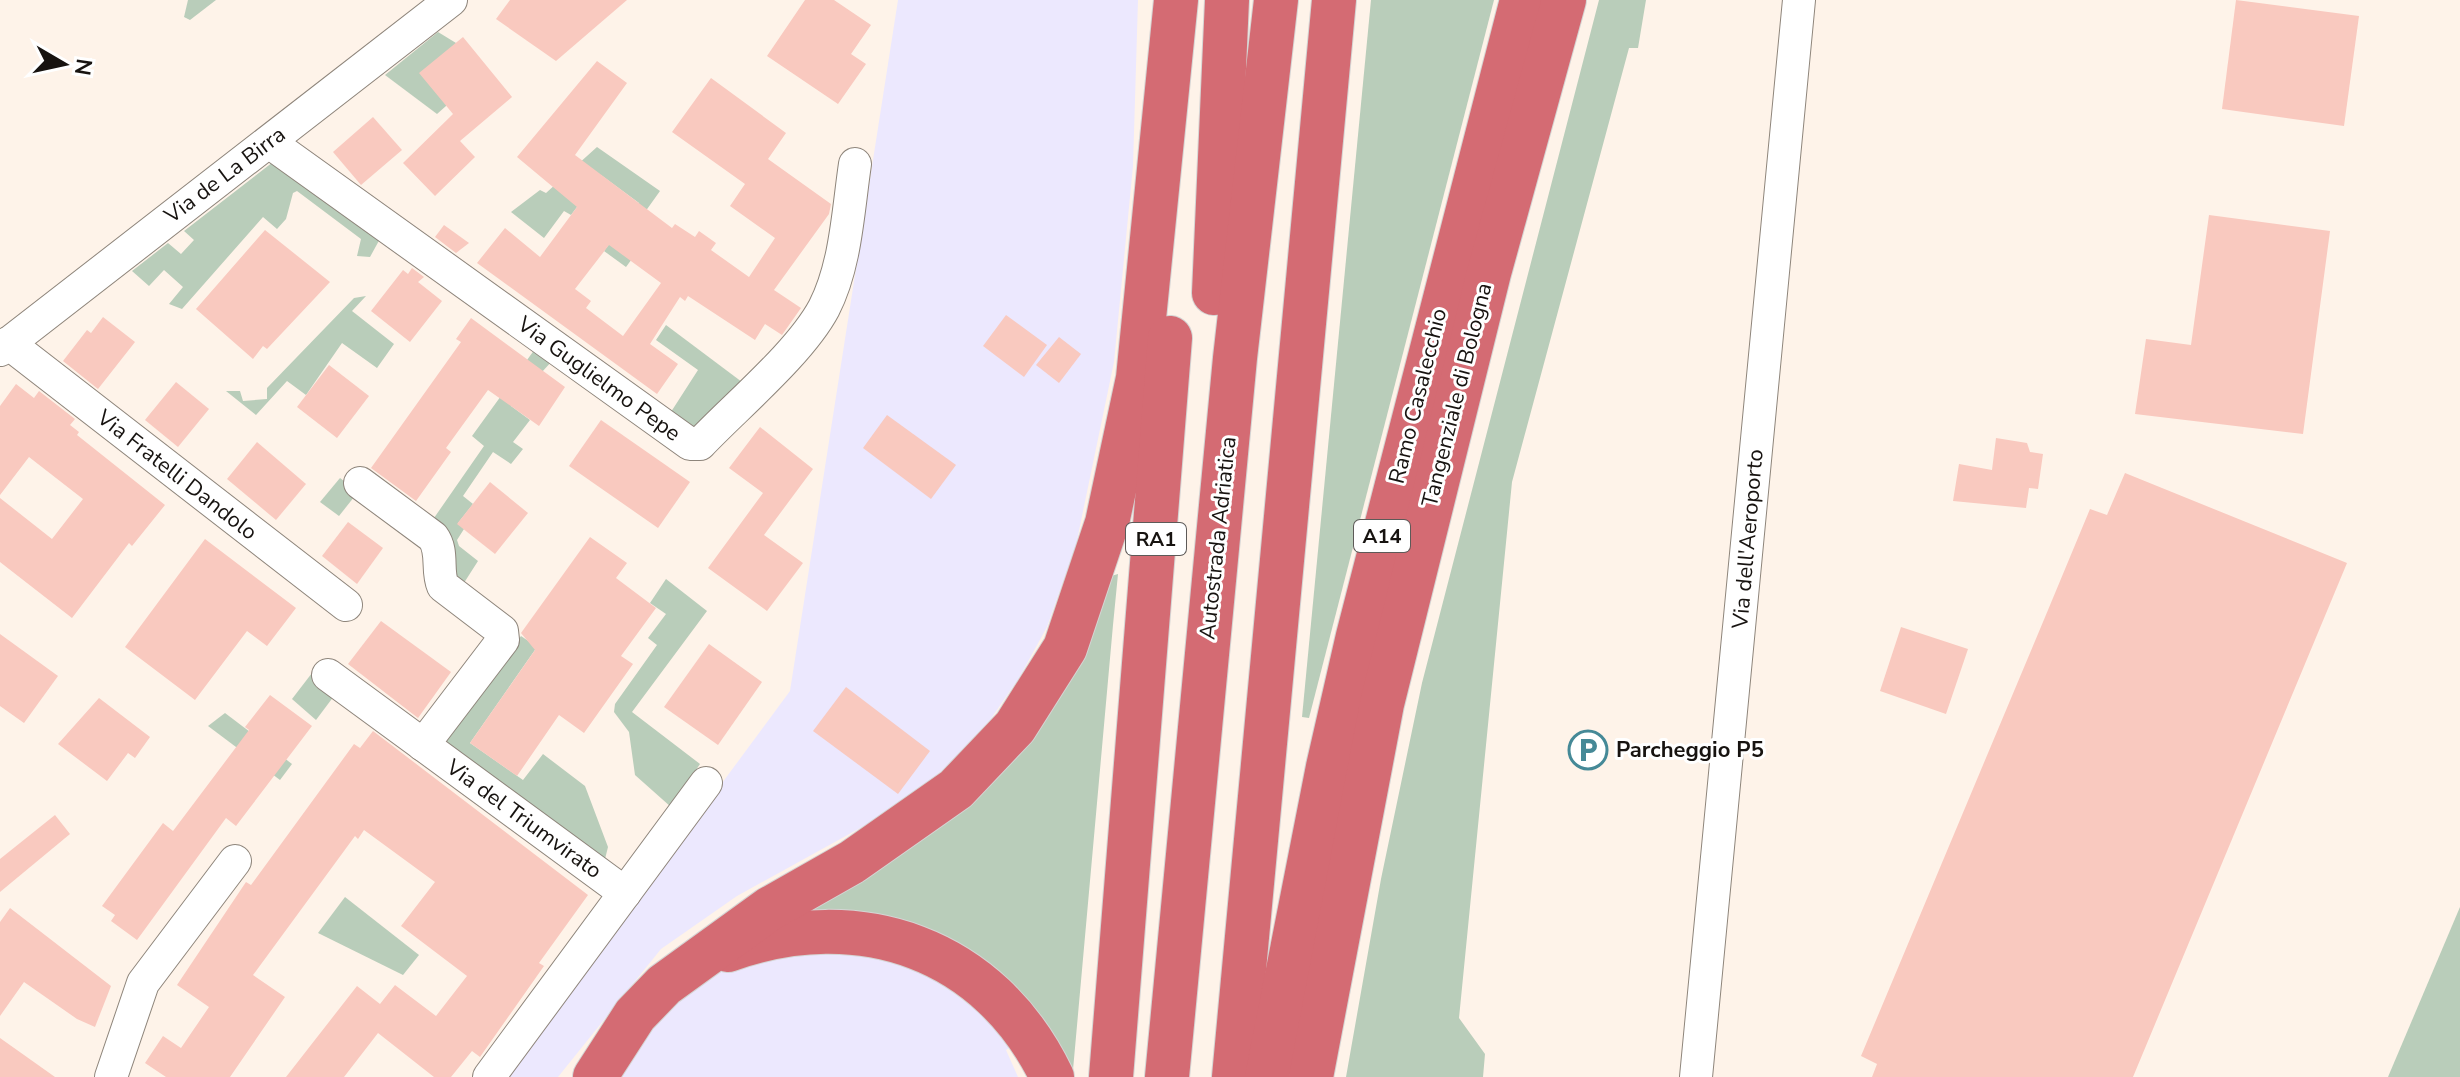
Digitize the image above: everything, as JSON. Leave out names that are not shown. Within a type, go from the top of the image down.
[{"type":"highway","points":[[595,1077],[635,1015],[682,971],[769,909],[852,862],[956,789],[1015,727],[1065,648],[1107,523],[1138,378],[1176,0]]},
{"type":"highway","name":"RA1","points":[[1111,1077],[1173,294],[1182,155],[1184,0]]},
{"type":"highway","points":[[1200,719],[1206,401],[1223,155],[1227,0]]},
{"type":"highway","name":"Autostrada Adriatica","points":[[1167,1077],[1235,358],[1276,0]]},
{"type":"highway","points":[[1234,1077],[1334,0]]},
{"type":"highway","name":"Ramo Casalecchio","points":[[1267,1077],[1325,781],[1358,636],[1522,0]]},
{"type":"highway","name":"Tangenziale di Bologna","points":[[1311,1077],[1382,704],[1485,288],[1564,0]]},
{"type":"highway","points":[[682,971],[719,953],[778,935],[840,931],[897,939],[948,961],[1001,1001],[1022,1024],[1052,1077]]},
{"type":"street","name":"Via de La Birra","points":[[4,347],[451,0]]},
{"type":"street","name":"Via dell'Aeroporto","points":[[1696,1077],[1799,0]]},
{"type":"street","name":"Via Guglielmo Pepe","points":[[269,142],[690,444],[700,444],[803,338],[823,309],[837,273],[855,164]]},
{"type":"street","name":"Via Fratelli Dandolo","points":[[4,347],[346,605]]},
{"type":"street","name":"Via del Triumvirato","points":[[360,483],[433,537],[438,545],[443,586],[502,631],[503,640],[423,745]]},
{"type":"street","name":"Via del Triumvirato","points":[[328,675],[625,893]]},
{"type":"street","name":"Via del Triumvirato","points":[[489,1077],[706,783]]},
{"type":"street","points":[[111,1077],[143,983],[235,861]]},
{"type":"shaded area","points":[[898,0],[1138,0],[1133,166],[1114,362],[1076,545],[1047,627],[1019,678],[990,720],[944,769],[891,811],[737,896],[661,949],[558,1077],[505,1077],[790,691]]},
{"type":"shaded area","points":[[782,950],[908,958],[1018,1042],[1006,1050],[1018,1077],[621,1077],[652,1028],[677,1001],[725,968]]},
{"type":"green space","points":[[188,0],[216,0],[190,20],[184,17]]},
{"type":"green space","points":[[1371,0],[1494,0],[1309,718],[1302,717]]},
{"type":"green space","points":[[1599,0],[1646,0],[1638,48],[1629,48],[1512,482],[1459,1018],[1485,1054],[1483,1077],[1346,1077],[1381,879],[1422,683]]},
{"type":"green space","points":[[438,32],[456,43],[446,106],[437,114],[385,75]]},
{"type":"green space","points":[[597,147],[660,191],[640,219],[654,229],[626,267],[604,251],[639,203],[601,175],[571,215],[564,211],[544,238],[511,212],[540,190],[546,193]]},
{"type":"green space","points":[[273,162],[381,237],[370,257],[357,256],[361,239],[297,191],[293,193],[286,219],[277,229],[263,217],[182,309],[169,304],[183,287],[164,270],[149,286],[132,271],[168,243],[181,254],[194,240],[184,231]]},
{"type":"green space","points":[[366,296],[352,311],[394,344],[377,368],[342,343],[306,395],[287,381],[256,415],[226,391],[240,391],[243,401],[267,399],[267,388],[354,298]]},
{"type":"green space","points":[[666,325],[742,382],[693,431],[669,415],[698,370],[656,340]]},
{"type":"green space","points":[[535,349],[552,361],[511,406],[530,420],[513,442],[523,449],[511,464],[493,452],[463,496],[473,504],[458,523],[464,529],[457,540],[459,546],[478,561],[462,586],[453,579],[453,540],[434,523],[434,518],[484,446],[472,436]]},
{"type":"green space","points":[[340,478],[358,492],[339,516],[320,502]]},
{"type":"green space","points":[[1118,574],[1073,1070],[1059,1047],[814,912],[810,905],[924,833],[1111,576]]},
{"type":"green space","points":[[666,579],[707,611],[632,712],[700,764],[671,807],[635,775],[629,732],[614,712],[615,704],[657,645],[648,638],[666,614],[650,603]]},
{"type":"green space","points":[[521,636],[537,647],[470,743],[523,780],[543,754],[585,786],[608,847],[604,863],[445,745],[446,733]]},
{"type":"green space","points":[[312,673],[337,692],[316,720],[292,699]]},
{"type":"green space","points":[[225,713],[292,764],[280,780],[208,726]]},
{"type":"green space","points":[[345,897],[419,955],[403,975],[318,933]]},
{"type":"green space","points":[[2460,907],[2460,1077],[2388,1077]]},
{"type":"building","points":[[510,0],[627,0],[556,61],[496,19]]},
{"type":"building","points":[[805,0],[834,0],[871,25],[851,54],[866,64],[838,104],[767,56]]},
{"type":"building","points":[[2236,0],[2359,16],[2344,126],[2222,109]]},
{"type":"building","points":[[463,37],[512,97],[460,141],[475,157],[435,196],[403,163],[453,114],[419,73]]},
{"type":"building","points":[[597,61],[627,83],[575,155],[672,228],[675,224],[695,237],[699,231],[716,243],[711,250],[749,277],[775,238],[730,206],[745,184],[672,132],[711,78],[786,133],[768,159],[831,204],[829,214],[774,290],[801,308],[782,335],[765,324],[755,340],[688,296],[685,301],[680,297],[650,344],[678,364],[657,394],[477,263],[505,228],[540,257],[577,207],[517,157]],"holes":[[[609,245],[661,283],[623,336],[586,308],[591,301],[575,289]]]},
{"type":"building","points":[[373,117],[402,150],[361,185],[333,152]]},
{"type":"building","points":[[2209,215],[2330,231],[2303,434],[2135,414],[2146,339],[2191,345]]},
{"type":"building","points":[[444,225],[469,243],[456,253],[435,237]]},
{"type":"building","points":[[265,230],[330,282],[267,349],[263,346],[253,359],[196,309]]},
{"type":"building","points":[[412,268],[424,277],[418,282],[442,301],[410,342],[371,311],[403,270],[408,274]]},
{"type":"building","points":[[1006,315],[1047,345],[1024,377],[983,346]]},
{"type":"building","points":[[103,317],[135,342],[98,389],[63,361],[87,330],[91,333]]},
{"type":"building","points":[[471,318],[565,387],[539,426],[488,390],[446,448],[451,452],[416,501],[371,468],[461,342],[456,339]]},
{"type":"building","points":[[1059,337],[1081,354],[1059,383],[1036,365]]},
{"type":"building","points":[[329,365],[369,396],[337,438],[297,407]]},
{"type":"building","points":[[176,382],[209,409],[178,447],[145,420]]},
{"type":"building","points":[[16,384],[34,398],[39,391],[75,419],[70,425],[79,432],[77,435],[165,505],[132,546],[129,543],[72,618],[0,562],[0,498],[52,539],[83,499],[29,457],[0,495],[0,406]]},
{"type":"building","points":[[887,415],[956,465],[931,499],[863,448]]},
{"type":"building","points":[[601,420],[690,482],[658,528],[569,466]]},
{"type":"building","points":[[760,427],[813,469],[764,535],[803,563],[767,611],[708,568],[763,493],[729,468]]},
{"type":"building","points":[[1996,438],[2027,443],[2030,452],[2043,454],[2038,489],[2029,488],[2026,508],[1953,501],[1959,464],[1992,470]]},
{"type":"building","points":[[257,442],[306,484],[276,520],[227,479]]},
{"type":"building","points":[[2125,473],[2347,563],[2133,1077],[1872,1077],[1877,1064],[1861,1056],[2090,509],[2107,515]]},
{"type":"building","points":[[490,482],[528,513],[495,554],[457,524]]},
{"type":"building","points":[[348,522],[383,548],[357,584],[322,556]]},
{"type":"building","points":[[590,537],[627,563],[616,578],[656,608],[621,656],[633,664],[584,733],[559,715],[517,776],[470,743],[535,650],[521,633]]},
{"type":"building","points":[[205,539],[296,608],[267,646],[247,631],[195,700],[125,647]]},
{"type":"building","points":[[381,621],[451,672],[418,718],[348,664]]},
{"type":"building","points":[[1901,627],[1968,649],[1946,714],[1880,691]]},
{"type":"building","points":[[0,634],[58,676],[24,723],[0,706]]},
{"type":"building","points":[[709,644],[762,682],[718,745],[664,707]]},
{"type":"building","points":[[846,687],[930,751],[898,794],[813,731]]},
{"type":"building","points":[[270,695],[312,726],[236,826],[226,818],[137,940],[111,921],[115,915],[102,906],[163,823],[173,831],[249,730],[245,727]]},
{"type":"building","points":[[99,698],[150,737],[135,758],[128,753],[107,781],[58,744]]},
{"type":"building","points":[[373,731],[588,895],[539,963],[544,966],[480,1057],[472,1051],[451,1077],[434,1077],[378,1033],[344,1077],[286,1077],[357,986],[380,1004],[395,985],[436,1016],[467,976],[401,926],[435,882],[364,830],[358,839],[355,836],[253,975],[285,997],[230,1077],[166,1077],[145,1063],[163,1036],[181,1048],[209,1007],[177,985],[246,882],[251,885],[354,744],[360,748]]},
{"type":"building","points":[[55,815],[70,834],[0,892],[0,859]]},
{"type":"building","points":[[10,908],[111,986],[95,1027],[77,1019],[24,982],[0,1016],[0,922]]},
{"type":"building","points":[[0,1038],[55,1077],[0,1077]]},
{"type":"place","name":"Parcheggio P5","points":[[1588,750]]}]
